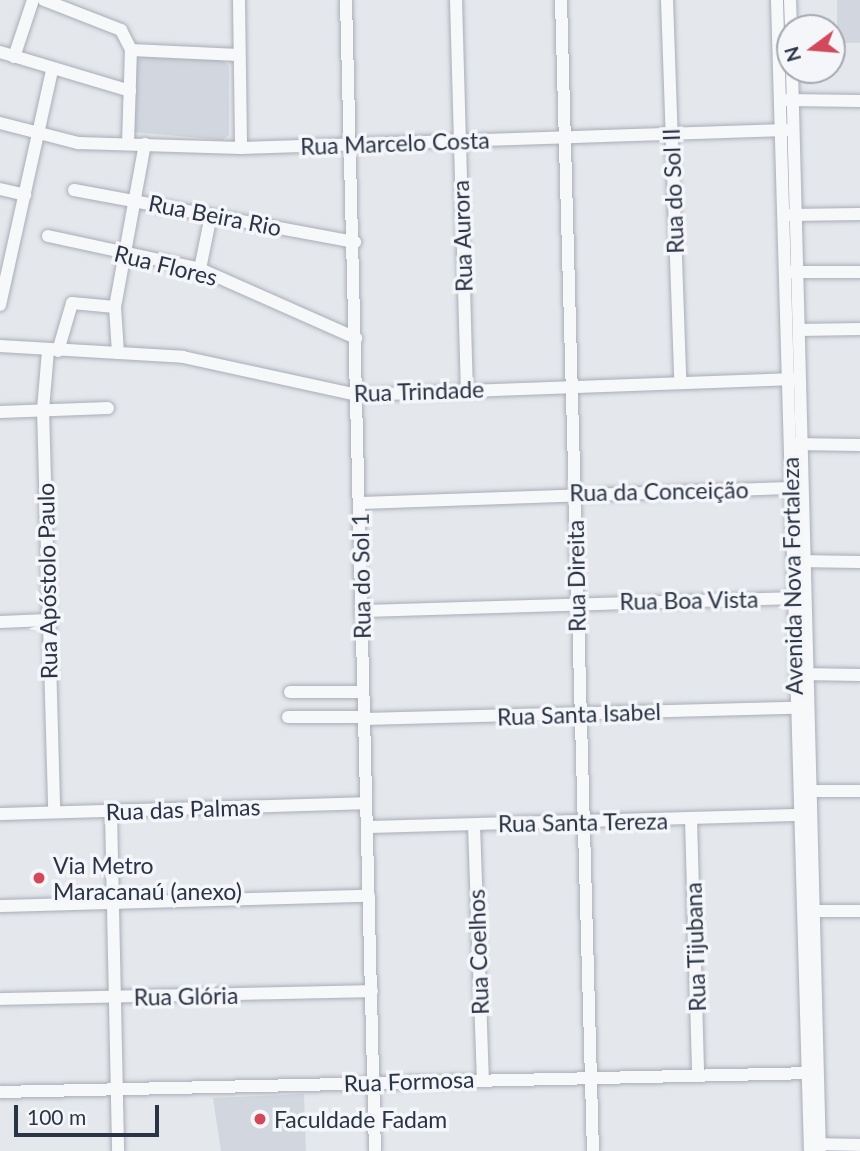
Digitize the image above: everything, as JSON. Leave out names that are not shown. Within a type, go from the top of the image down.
[{"type":"street","points":[[14,57],[33,0]]},
{"type":"street","points":[[44,0],[121,30],[131,50],[128,144]]},
{"type":"street","points":[[239,0],[241,148]]},
{"type":"street","name":"Rua do Sol 1","points":[[346,0],[355,242],[363,718],[375,1151]]},
{"type":"street","name":"Rua Aurora","points":[[456,0],[467,388]]},
{"type":"street","name":"Rua Direita","points":[[561,0],[593,1151]]},
{"type":"street","name":"Rua do Sol II","points":[[667,0],[680,382]]},
{"type":"street","name":"Avenida Nova Fortaleza","points":[[777,0],[786,100],[801,674],[811,791],[810,911],[815,1147]]},
{"type":"street","points":[[131,50],[239,55]]},
{"type":"street","points":[[0,52],[52,70],[130,91]]},
{"type":"street","points":[[0,305],[5,257],[40,136],[52,70]]},
{"type":"street","name":"Avenida Nova Fortaleza","points":[[786,100],[789,84]]},
{"type":"street","points":[[786,100],[860,101]]},
{"type":"street","name":"Rua Marcelo Costa","points":[[0,123],[40,136],[128,144],[241,148],[787,130]]},
{"type":"street","points":[[118,353],[115,307],[145,144]]},
{"type":"street","points":[[0,189],[25,195]]},
{"type":"street","name":"Rua Beira Rio","points":[[74,190],[136,199],[355,242]]},
{"type":"street","points":[[789,215],[860,214]]},
{"type":"street","points":[[200,269],[211,215]]},
{"type":"street","name":"Rua Flores","points":[[48,236],[200,269],[356,338]]},
{"type":"street","points":[[791,272],[860,272]]},
{"type":"street","name":"Avenida Nova Fortaleza","points":[[791,272],[799,330],[794,379]]},
{"type":"street","name":"Rua Apóstolo Paulo","points":[[54,812],[43,409],[53,351],[72,303],[115,307]]},
{"type":"street","points":[[799,330],[860,329]]},
{"type":"street","name":"Rua Trindade","points":[[0,346],[183,357],[358,396],[467,388],[794,379]]},
{"type":"street","points":[[0,412],[108,408]]},
{"type":"street","points":[[796,444],[860,445]]},
{"type":"street","name":"Avenida Nova Fortaleza","points":[[796,444],[790,488],[798,561]]},
{"type":"street","name":"Rua da Conceição","points":[[360,503],[574,493],[790,488]]},
{"type":"street","points":[[798,561],[860,562]]},
{"type":"street","name":"Rua Boa Vista","points":[[362,611],[576,602],[799,598]]},
{"type":"street","points":[[0,622],[48,620]]},
{"type":"street","points":[[801,674],[860,675]]},
{"type":"street","name":"Avenida Nova Fortaleza","points":[[801,674],[795,708],[797,791],[810,911]]},
{"type":"street","points":[[289,692],[363,692]]},
{"type":"street","name":"Rua Santa Isabel","points":[[288,717],[363,718],[795,708]]},
{"type":"street","points":[[797,791],[860,791]]},
{"type":"street","name":"Rua das Palmas","points":[[0,814],[366,803]]},
{"type":"street","points":[[111,812],[117,998],[118,1151]]},
{"type":"street","name":"Rua Santa Tereza","points":[[367,827],[798,815]]},
{"type":"street","name":"Rua Tijubana","points":[[691,819],[698,1075]]},
{"type":"street","name":"Rua Coelhos","points":[[474,825],[483,1079]]},
{"type":"street","points":[[0,906],[369,896]]},
{"type":"street","points":[[810,911],[860,911]]},
{"type":"street","name":"Rua Glória","points":[[0,999],[372,991]]},
{"type":"street","name":"Rua Formosa","points":[[0,1092],[812,1073]]},
{"type":"street","points":[[815,1147],[860,1145]]},
{"type":"shaded area","points":[[837,0],[860,0],[860,43],[846,43],[846,14],[837,14]]},
{"type":"shaded area","points":[[142,57],[222,60],[229,66],[229,135],[223,140],[132,132],[136,63]]},
{"type":"shaded area","name":"Faculdade Fadam","points":[[304,1094],[306,1151],[221,1151],[213,1098]]},
{"type":"place","name":"Via Metro Maracanaú (anexo)","points":[[39,878]]},
{"type":"place","name":"Faculdade Fadam","points":[[260,1119]]}]
